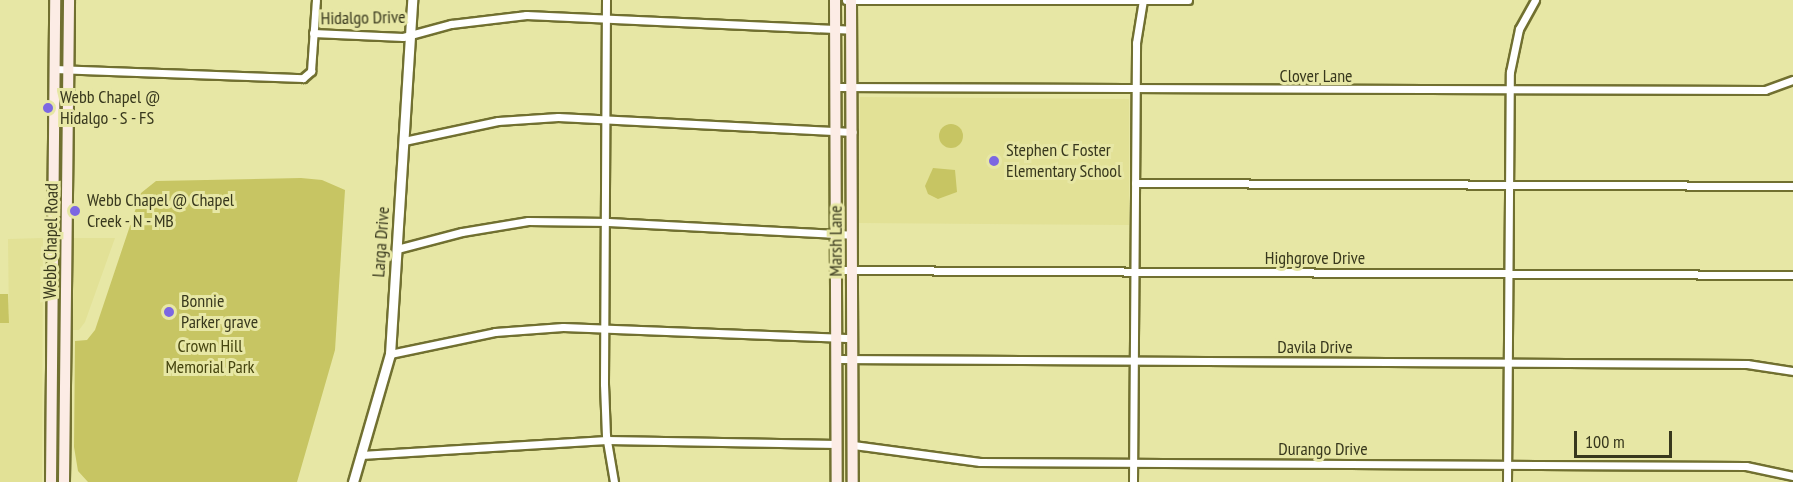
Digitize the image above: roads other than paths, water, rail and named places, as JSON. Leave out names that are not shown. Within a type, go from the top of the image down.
[{"type":"main road","name":"Webb Chapel Road","points":[[51,482],[55,0]]},
{"type":"main road","name":"Webb Chapel Road","points":[[64,482],[69,0]]},
{"type":"main road","name":"Marsh Lane","points":[[836,0],[837,482]]},
{"type":"main road","name":"Marsh Lane","points":[[852,0],[853,482]]},
{"type":"main road","points":[[54,122],[68,122]]},
{"type":"main road","points":[[54,136],[68,137]]},
{"type":"main road","points":[[54,201],[68,201]]},
{"type":"main road","points":[[53,277],[67,277]]},
{"type":"main road","points":[[52,354],[65,354]]},
{"type":"main road","points":[[51,382],[65,382]]},
{"type":"main road","points":[[837,444],[853,445]]},
{"type":"main road","points":[[64,461],[74,482]]},
{"type":"street","points":[[313,33],[315,0]]},
{"type":"street","name":"Larga Drive","points":[[353,482],[390,354],[412,0]]},
{"type":"street","points":[[606,0],[603,119],[604,328],[607,440],[614,482]]},
{"type":"street","points":[[846,0],[1188,0]]},
{"type":"street","points":[[1507,482],[1510,92],[1514,46],[1534,0]]},
{"type":"street","points":[[1133,482],[1136,90],[1143,1]]},
{"type":"street","name":"Hidalgo Drive","points":[[54,69],[303,78],[310,71],[313,33],[403,36],[500,16],[606,17],[852,30]]},
{"type":"street","name":"Clover Lane","points":[[836,87],[1510,92],[1764,90],[1793,80]]},
{"type":"street","points":[[404,141],[498,121],[603,119],[852,132]]},
{"type":"street","points":[[1135,183],[1793,186]]},
{"type":"street","points":[[397,249],[496,225],[603,221],[852,235]]},
{"type":"street","name":"Highgrove Drive","points":[[836,270],[1793,275]]},
{"type":"street","points":[[390,354],[495,332],[604,328],[853,338]]},
{"type":"street","name":"Davila Drive","points":[[837,360],[1747,364],[1793,371]]},
{"type":"street","points":[[361,455],[607,440],[837,444]]},
{"type":"street","name":"Durango Drive","points":[[853,445],[962,461],[1746,466],[1793,476]]},
{"type":"place","name":"Webb Chapel @ Hidalgo - S - FS","points":[[48,108]]},
{"type":"place","name":"Stephen C Foster Elementary School","points":[[994,161]]},
{"type":"place","name":"Webb Chapel @ Chapel Creek - N - MB","points":[[75,211]]},
{"type":"place","name":"Bonnie Parker grave","points":[[169,312]]},
{"type":"park label","name":"Crown Hill Memorial Park","points":[[210,357]]}]
